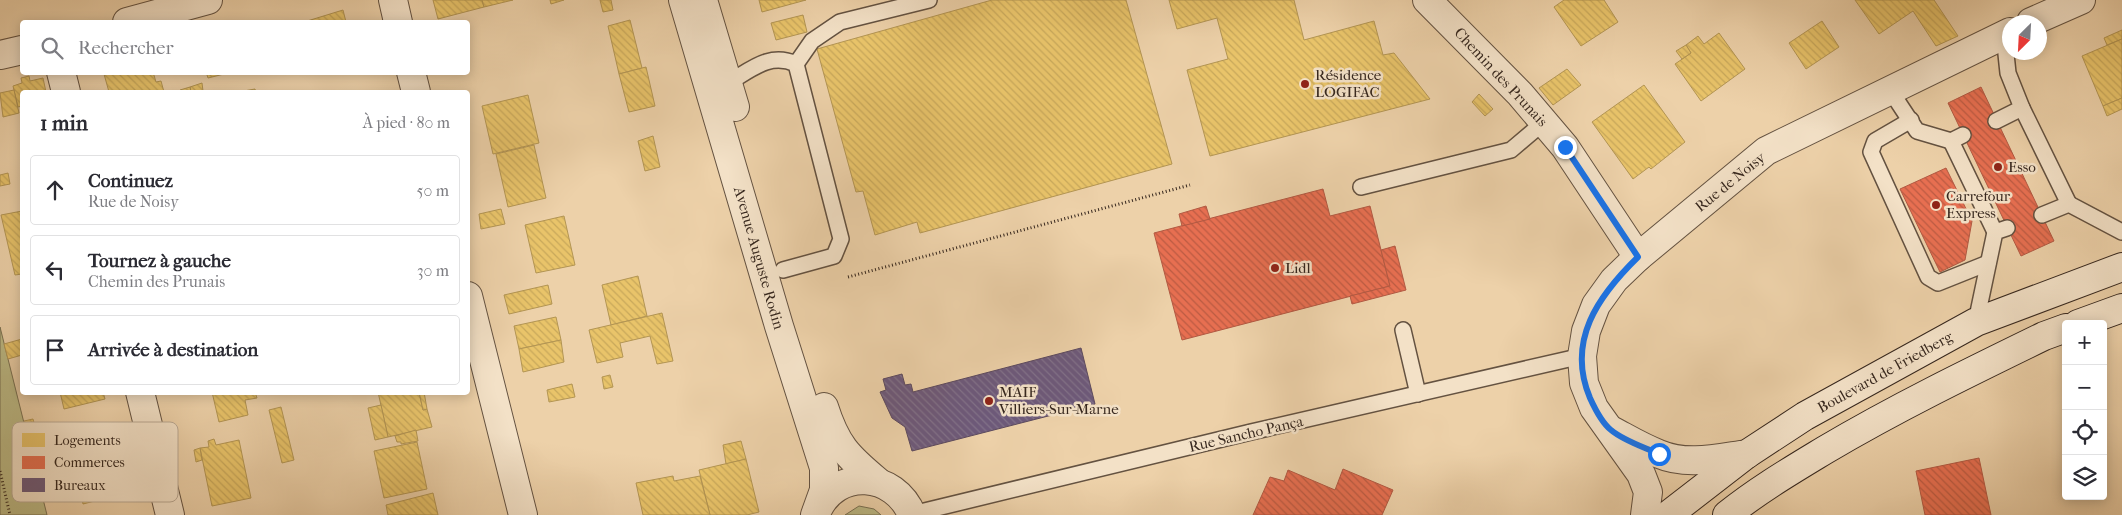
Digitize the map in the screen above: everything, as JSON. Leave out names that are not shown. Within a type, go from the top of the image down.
[{"type":"street","points":[[134,20],[208,0]]},
{"type":"street","points":[[393,0],[398,20]]},
{"type":"street","name":"Avenue Auguste Rodin","points":[[683,0],[771,298],[824,468],[824,490],[815,515]]},
{"type":"street","name":"Avenue Auguste Rodin","points":[[703,0],[783,270],[836,440],[851,460],[877,481],[900,495],[912,515]]},
{"type":"street","name":"Chemin des Prunais","points":[[1427,0],[1520,94],[1565,147],[1638,257]]},
{"type":"street","points":[[2047,15],[2081,0]]},
{"type":"street","name":"Rue de Noisy","points":[[1645,515],[1648,492],[1642,474],[1594,408],[1584,383],[1582,356],[1586,331],[1596,305],[1614,280],[1638,257],[1766,151],[2002,35]]},
{"type":"street","points":[[0,55],[20,50]]},
{"type":"street","points":[[62,75],[66,90]]},
{"type":"street","points":[[412,75],[416,90]]},
{"type":"street","name":"Boulevard de Friedberg","points":[[1668,515],[1748,454],[1805,416],[1976,322],[2122,267]]},
{"type":"street","points":[[470,304],[523,515]]},
{"type":"street","points":[[2089,320],[2122,308]]},
{"type":"street","points":[[1728,515],[1796,467],[1884,415],[2044,336],[2062,329]]},
{"type":"street","points":[[141,395],[147,422]]},
{"type":"street","name":"Rue de Noisy","points":[[1611,430],[1659,454],[1681,460],[1706,460],[1748,454]]},
{"type":"street","name":"Avenue Auguste Rodin","points":[[815,515],[821,502],[832,490],[846,482],[861,479],[877,481]]},
{"type":"street","points":[[167,502],[170,515]]},
{"type":"lane","points":[[783,270],[834,256],[841,239],[796,64],[812,41],[840,22],[929,0]]},
{"type":"lane","points":[[728,83],[763,62],[783,58],[796,64]]},
{"type":"lane","points":[[2008,60],[2008,73],[2022,108],[2069,204],[2122,232]]},
{"type":"lane","points":[[1890,90],[1917,131],[1957,138],[2001,230],[1988,263],[1976,322]]},
{"type":"lane","points":[[1996,121],[2022,108]]},
{"type":"lane","points":[[1910,120],[1875,141],[1871,152],[1928,277],[1938,283],[1988,263]]},
{"type":"lane","points":[[1361,188],[1511,150],[1544,122]]},
{"type":"lane","points":[[2042,215],[2069,204]]},
{"type":"lane","points":[[1403,330],[1418,394]]},
{"type":"lane","name":"Rue Sancho Pança","points":[[912,515],[1251,432],[1582,356]]},
{"type":"path","points":[[847,277],[1190,185]]},
{"type":"path","points":[[0,471],[10,515]]},
{"type":"shaded area","points":[[0,327],[24,422],[12,422],[12,502],[44,502],[47,515],[0,515]]},
{"type":"shaded area","points":[[859,506],[874,509],[881,515],[845,515]]},
{"type":"building: Logements","points":[[433,0],[482,0],[484,7],[438,19]]},
{"type":"building: Logements","points":[[482,0],[513,0],[484,7]]},
{"type":"building: Logements","points":[[550,0],[564,0],[551,4]]},
{"type":"building: Logements","points":[[600,0],[611,0],[613,10],[603,12]]},
{"type":"building: Logements","points":[[759,0],[806,0],[762,12]]},
{"type":"building: Logements","points":[[992,0],[1126,0],[1172,164],[920,233],[917,222],[875,235],[863,191],[856,192],[817,49]]},
{"type":"building: Logements","name":"Résidence LOGIFAC","points":[[1169,0],[1294,0],[1304,40],[1374,21],[1383,55],[1394,53],[1430,99],[1210,156],[1187,70],[1228,59],[1217,18],[1177,29]]},
{"type":"building: Logements","points":[[1564,0],[1604,0],[1618,22],[1581,46],[1554,7]]},
{"type":"building: Logements","points":[[1855,0],[1934,0],[1958,36],[1936,46],[1913,11],[1879,34]]},
{"type":"building: Logements","points":[[343,10],[346,20],[310,20]]},
{"type":"building: Logements","points":[[803,15],[807,32],[776,40],[771,23]]},
{"type":"building: Logements","points":[[630,20],[642,68],[619,74],[608,26]]},
{"type":"building: Logements","points":[[1822,21],[1839,47],[1806,69],[1789,43]]},
{"type":"building: Logements","points":[[2122,30],[2122,39],[2107,45],[2104,38]]},
{"type":"building: Logements","points":[[1719,33],[1745,69],[1701,101],[1675,64],[1691,53],[1686,45],[1698,36],[1704,44]]},
{"type":"building: Logements","points":[[2122,39],[2122,98],[2103,106],[2082,56]]},
{"type":"building: Logements","points":[[1686,45],[1691,53],[1682,59],[1676,51]]},
{"type":"building: Logements","points":[[646,67],[655,106],[629,112],[619,74]]},
{"type":"building: Logements","points":[[1567,69],[1581,85],[1553,105],[1539,88]]},
{"type":"building: Logements","points":[[104,75],[154,75],[156,82],[161,81],[163,90],[108,90]]},
{"type":"building: Logements","points":[[207,75],[220,75],[208,78]]},
{"type":"building: Logements","points":[[29,76],[30,81],[43,78],[46,90],[20,90],[20,106],[18,107],[13,86],[22,83],[21,78]]},
{"type":"building: Logements","points":[[202,83],[203,90],[191,90],[190,87]]},
{"type":"building: Logements","points":[[1644,85],[1685,142],[1651,169],[1649,167],[1633,179],[1592,122]]},
{"type":"building: Logements","points":[[190,87],[191,90],[180,90]]},
{"type":"building: Logements","points":[[14,90],[19,113],[3,117],[0,93]]},
{"type":"building: Logements","points":[[1479,94],[1493,109],[1485,116],[1472,102]]},
{"type":"building: Logements","points":[[528,95],[539,143],[493,154],[482,106]]},
{"type":"building: Logements","points":[[2122,98],[2122,109],[2107,116],[2103,106]]},
{"type":"building: Logements","points":[[653,136],[660,167],[645,171],[638,141]]},
{"type":"building: Logements","points":[[534,145],[546,198],[508,207],[496,154]]},
{"type":"building: Logements","points":[[8,173],[10,184],[0,186],[0,175]]},
{"type":"building: Logements","points":[[501,209],[505,224],[481,229],[479,214]]},
{"type":"building: Logements","points":[[20,211],[20,274],[15,275],[1,215]]},
{"type":"building: Logements","points":[[564,216],[575,265],[536,273],[525,225]]},
{"type":"building: Logements","points":[[638,276],[647,316],[611,325],[602,285]]},
{"type":"building: Logements","points":[[548,285],[552,304],[509,314],[504,295]]},
{"type":"building: Logements","points":[[662,313],[673,361],[657,364],[650,336],[620,343],[623,357],[597,363],[589,330]]},
{"type":"building: Logements","points":[[556,317],[561,340],[519,349],[514,326]]},
{"type":"building: Logements","points":[[20,340],[20,356],[8,359],[4,344]]},
{"type":"building: Logements","points":[[561,340],[564,362],[523,372],[519,349]]},
{"type":"building: Logements","points":[[610,375],[613,387],[604,389],[602,377]]},
{"type":"building: Logements","points":[[572,384],[575,397],[549,402],[547,390]]},
{"type":"building: Logements","points":[[61,395],[104,395],[105,399],[64,409]]},
{"type":"building: Logements","points":[[213,395],[256,395],[257,398],[245,400],[248,415],[219,422]]},
{"type":"building: Logements","points":[[379,395],[420,395],[423,410],[427,409],[432,427],[388,437]]},
{"type":"building: Logements","points":[[420,395],[425,395],[427,409],[423,410]]},
{"type":"building: Logements","points":[[381,405],[388,437],[375,440],[368,408]]},
{"type":"building: Logements","points":[[281,407],[294,460],[282,463],[269,410]]},
{"type":"building: Logements","points":[[33,419],[34,422],[24,422]]},
{"type":"building: Logements","points":[[416,430],[418,441],[401,444],[401,442],[397,442],[395,436]]},
{"type":"building: Logements","points":[[214,439],[216,445],[239,440],[251,498],[212,506],[200,448],[209,447],[208,441]]},
{"type":"building: Logements","points":[[741,441],[746,459],[726,464],[723,445]]},
{"type":"building: Logements","points":[[417,442],[427,489],[384,498],[374,451]]},
{"type":"building: Logements","points":[[200,448],[202,460],[196,462],[194,450]]},
{"type":"building: Logements","points":[[746,459],[759,512],[747,515],[710,515],[699,470]]},
{"type":"building: Logements","points":[[673,476],[674,481],[700,476],[710,515],[643,515],[636,483]]},
{"type":"building: Logements","points":[[433,493],[438,515],[388,515],[386,505]]},
{"type":"building: Commerces","points":[[1981,87],[2054,241],[2021,256],[1948,103]]},
{"type":"building: Commerces","name":"Carrefour Express","points":[[1946,168],[1972,221],[1965,260],[1940,272],[1900,189]]},
{"type":"building: Commerces","name":"Lidl","points":[[1323,189],[1330,216],[1370,206],[1390,286],[1182,340],[1154,233]]},
{"type":"building: Commerces","points":[[1206,206],[1210,219],[1182,226],[1179,214]]},
{"type":"building: Commerces","points":[[1395,246],[1406,290],[1352,304],[1350,296],[1390,286],[1381,250]]},
{"type":"building: Commerces","points":[[1979,458],[1991,515],[1925,515],[1916,471]]},
{"type":"building: Commerces","points":[[1343,469],[1393,490],[1382,515],[1253,515],[1270,477],[1284,481],[1288,470],[1335,490]]},
{"type":"building: Bureaux","name":"MAIF Villiers-Sur-Marne","points":[[1081,348],[1095,404],[912,451],[905,427],[892,418],[880,392],[886,390],[883,379],[902,374],[905,385],[911,384],[913,392]]},
{"type":"place","name":"Résidence LOGIFAC","points":[[1305,84]]},
{"type":"place","name":"Esso","points":[[1998,167]]},
{"type":"place","name":"Carrefour Express","points":[[1936,205]]},
{"type":"place","name":"Lidl","points":[[1275,268]]},
{"type":"place","name":"MAIF Villiers-Sur-Marne","points":[[989,401]]},
{"type":"route","points":[[1565,147],[1638,257],[1614,280],[1596,305],[1586,331],[1582,356],[1584,383],[1594,408],[1611,430],[1659,454]]}]
